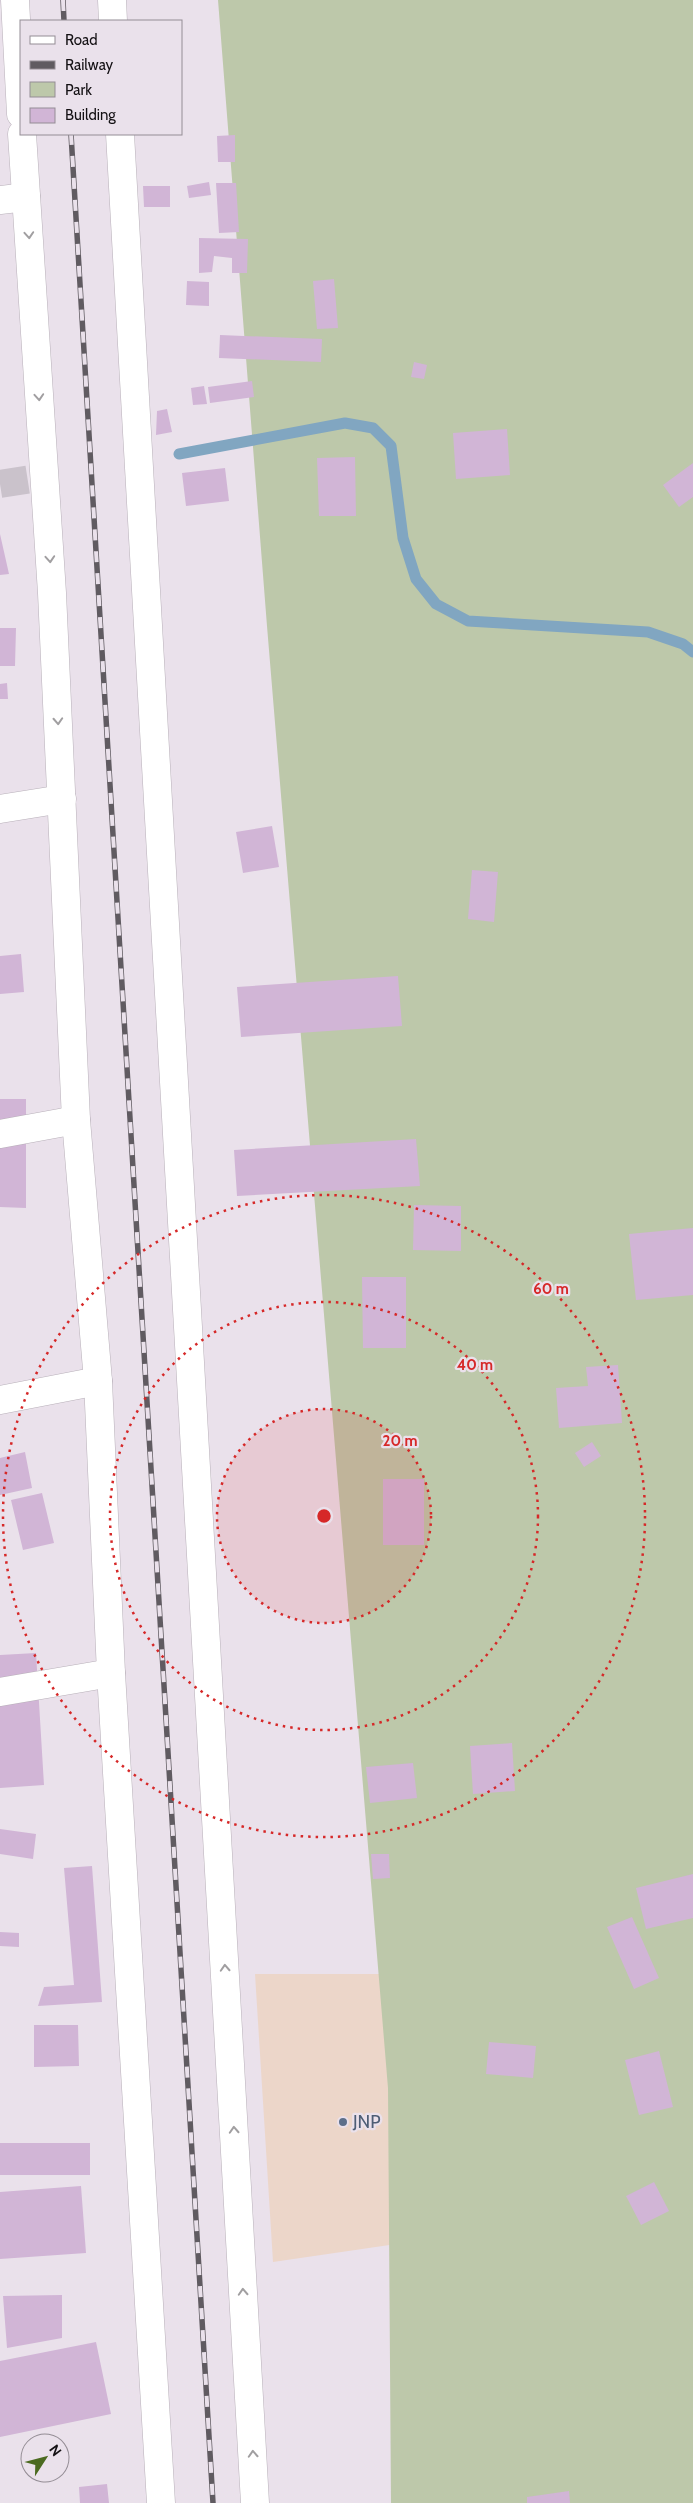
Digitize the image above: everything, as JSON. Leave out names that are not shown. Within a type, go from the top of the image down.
[{"type":"main road","points":[[15,0],[20,95]]},
{"type":"main road","points":[[112,0],[113,20]]},
{"type":"main road","points":[[22,135],[13,199],[52,593],[76,1120],[98,1381],[111,1673],[161,2503]]},
{"type":"main road","points":[[120,135],[255,2503]]},
{"type":"main road","points":[[0,809],[62,799]]},
{"type":"main road","points":[[0,1134],[76,1120]]},
{"type":"main road","points":[[0,1400],[98,1381]]},
{"type":"main road","points":[[0,1692],[111,1673]]},
{"type":"shaded area","points":[[255,1974],[401,1974],[410,2242],[273,2262]]},
{"type":"green space","points":[[218,0],[693,0],[693,2503],[391,2503],[388,2088],[267,626]]},
{"type":"building","points":[[235,135],[235,162],[218,162],[217,136]]},
{"type":"building","points":[[209,182],[211,195],[189,198],[187,186]]},
{"type":"building","points":[[216,183],[236,183],[239,232],[219,233]]},
{"type":"building","points":[[143,186],[170,186],[170,207],[144,207]]},
{"type":"building","points":[[199,238],[248,239],[247,273],[232,273],[232,258],[214,256],[212,272],[199,273]]},
{"type":"building","points":[[334,279],[338,328],[317,329],[313,281]]},
{"type":"building","points":[[187,281],[209,282],[209,306],[186,305]]},
{"type":"building","points":[[220,335],[322,339],[321,362],[219,358]]},
{"type":"building","points":[[414,362],[427,365],[424,379],[411,377]]},
{"type":"building","points":[[252,381],[254,397],[210,403],[208,387]]},
{"type":"building","points":[[204,386],[207,404],[193,405],[191,388]]},
{"type":"building","points":[[167,409],[172,432],[156,435],[157,411]]},
{"type":"building","points":[[507,429],[510,475],[456,479],[453,433]]},
{"type":"building","points":[[355,457],[356,516],[319,516],[317,458]]},
{"type":"building","points":[[693,463],[693,497],[679,507],[663,485]]},
{"type":"building","points":[[225,468],[229,501],[186,506],[182,473]]},
{"type":"building","points":[[0,534],[9,574],[0,575]]},
{"type":"building","points":[[0,628],[16,628],[15,666],[0,666]]},
{"type":"building","points":[[7,683],[8,699],[0,699],[0,684]]},
{"type":"building","points":[[272,826],[279,867],[243,873],[236,832]]},
{"type":"building","points":[[472,870],[498,872],[494,922],[468,919]]},
{"type":"building","points":[[21,954],[24,992],[0,994],[0,956]]},
{"type":"building","points":[[398,976],[402,1026],[241,1037],[237,987]]},
{"type":"building","points":[[0,1099],[26,1099],[26,1208],[0,1207]]},
{"type":"building","points":[[416,1139],[420,1186],[237,1196],[234,1150]]},
{"type":"building","points":[[414,1205],[461,1206],[461,1251],[413,1250]]},
{"type":"building","points":[[693,1228],[693,1295],[636,1300],[629,1234]]},
{"type":"building","points":[[362,1277],[406,1277],[406,1348],[363,1348]]},
{"type":"building","points":[[618,1365],[622,1423],[559,1428],[556,1388],[588,1386],[586,1367]]},
{"type":"building","points":[[592,1442],[601,1456],[584,1467],[575,1453]]},
{"type":"building","points":[[25,1452],[32,1488],[0,1495],[0,1458]]},
{"type":"building","points":[[383,1479],[424,1479],[424,1545],[383,1545]]},
{"type":"building","points":[[42,1493],[54,1543],[23,1550],[11,1500]]},
{"type":"building","points":[[36,1653],[44,1785],[0,1788],[0,1655]]},
{"type":"building","points":[[512,1743],[515,1791],[473,1794],[470,1746]]},
{"type":"building","points":[[413,1763],[417,1798],[370,1803],[366,1767]]},
{"type":"building","points":[[0,1829],[36,1834],[33,1859],[0,1854]]},
{"type":"building","points":[[371,1854],[389,1854],[390,1878],[373,1879]]},
{"type":"building","points":[[92,1866],[102,2002],[38,2006],[44,1987],[74,1985],[64,1868]]},
{"type":"building","points":[[693,1874],[693,1918],[646,1929],[636,1888]]},
{"type":"building","points":[[632,1917],[659,1978],[634,1989],[607,1927]]},
{"type":"building","points":[[0,1932],[19,1933],[19,1947],[0,1946]]},
{"type":"building","points":[[34,2025],[78,2025],[79,2066],[34,2067]]},
{"type":"building","points":[[489,2042],[536,2046],[533,2078],[486,2074]]},
{"type":"building","points":[[659,2051],[673,2107],[639,2115],[625,2060]]},
{"type":"building","points":[[0,2143],[90,2143],[90,2175],[0,2175]]},
{"type":"building","points":[[654,2182],[669,2211],[641,2225],[626,2196]]},
{"type":"building","points":[[81,2186],[86,2253],[0,2259],[0,2192]]},
{"type":"building","points":[[62,2295],[62,2338],[7,2348],[3,2296]]},
{"type":"building","points":[[96,2342],[111,2414],[0,2437],[0,2361]]},
{"type":"building","points":[[107,2484],[109,2503],[80,2503],[79,2487]]},
{"type":"building","points":[[569,2491],[570,2503],[527,2503],[527,2497]]},
{"type":"waterway","points":[[179,454],[345,423],[373,428],[391,446],[403,538],[416,579],[436,604],[468,621],[648,632],[683,644],[693,652]]},
{"type":"tunnel","points":[[0,484],[45,477]]},
{"type":"railway","points":[[63,0],[64,20]]},
{"type":"railway","points":[[71,135],[213,2503]]},
{"type":"place","name":"JNP","points":[[343,2122]]}]
